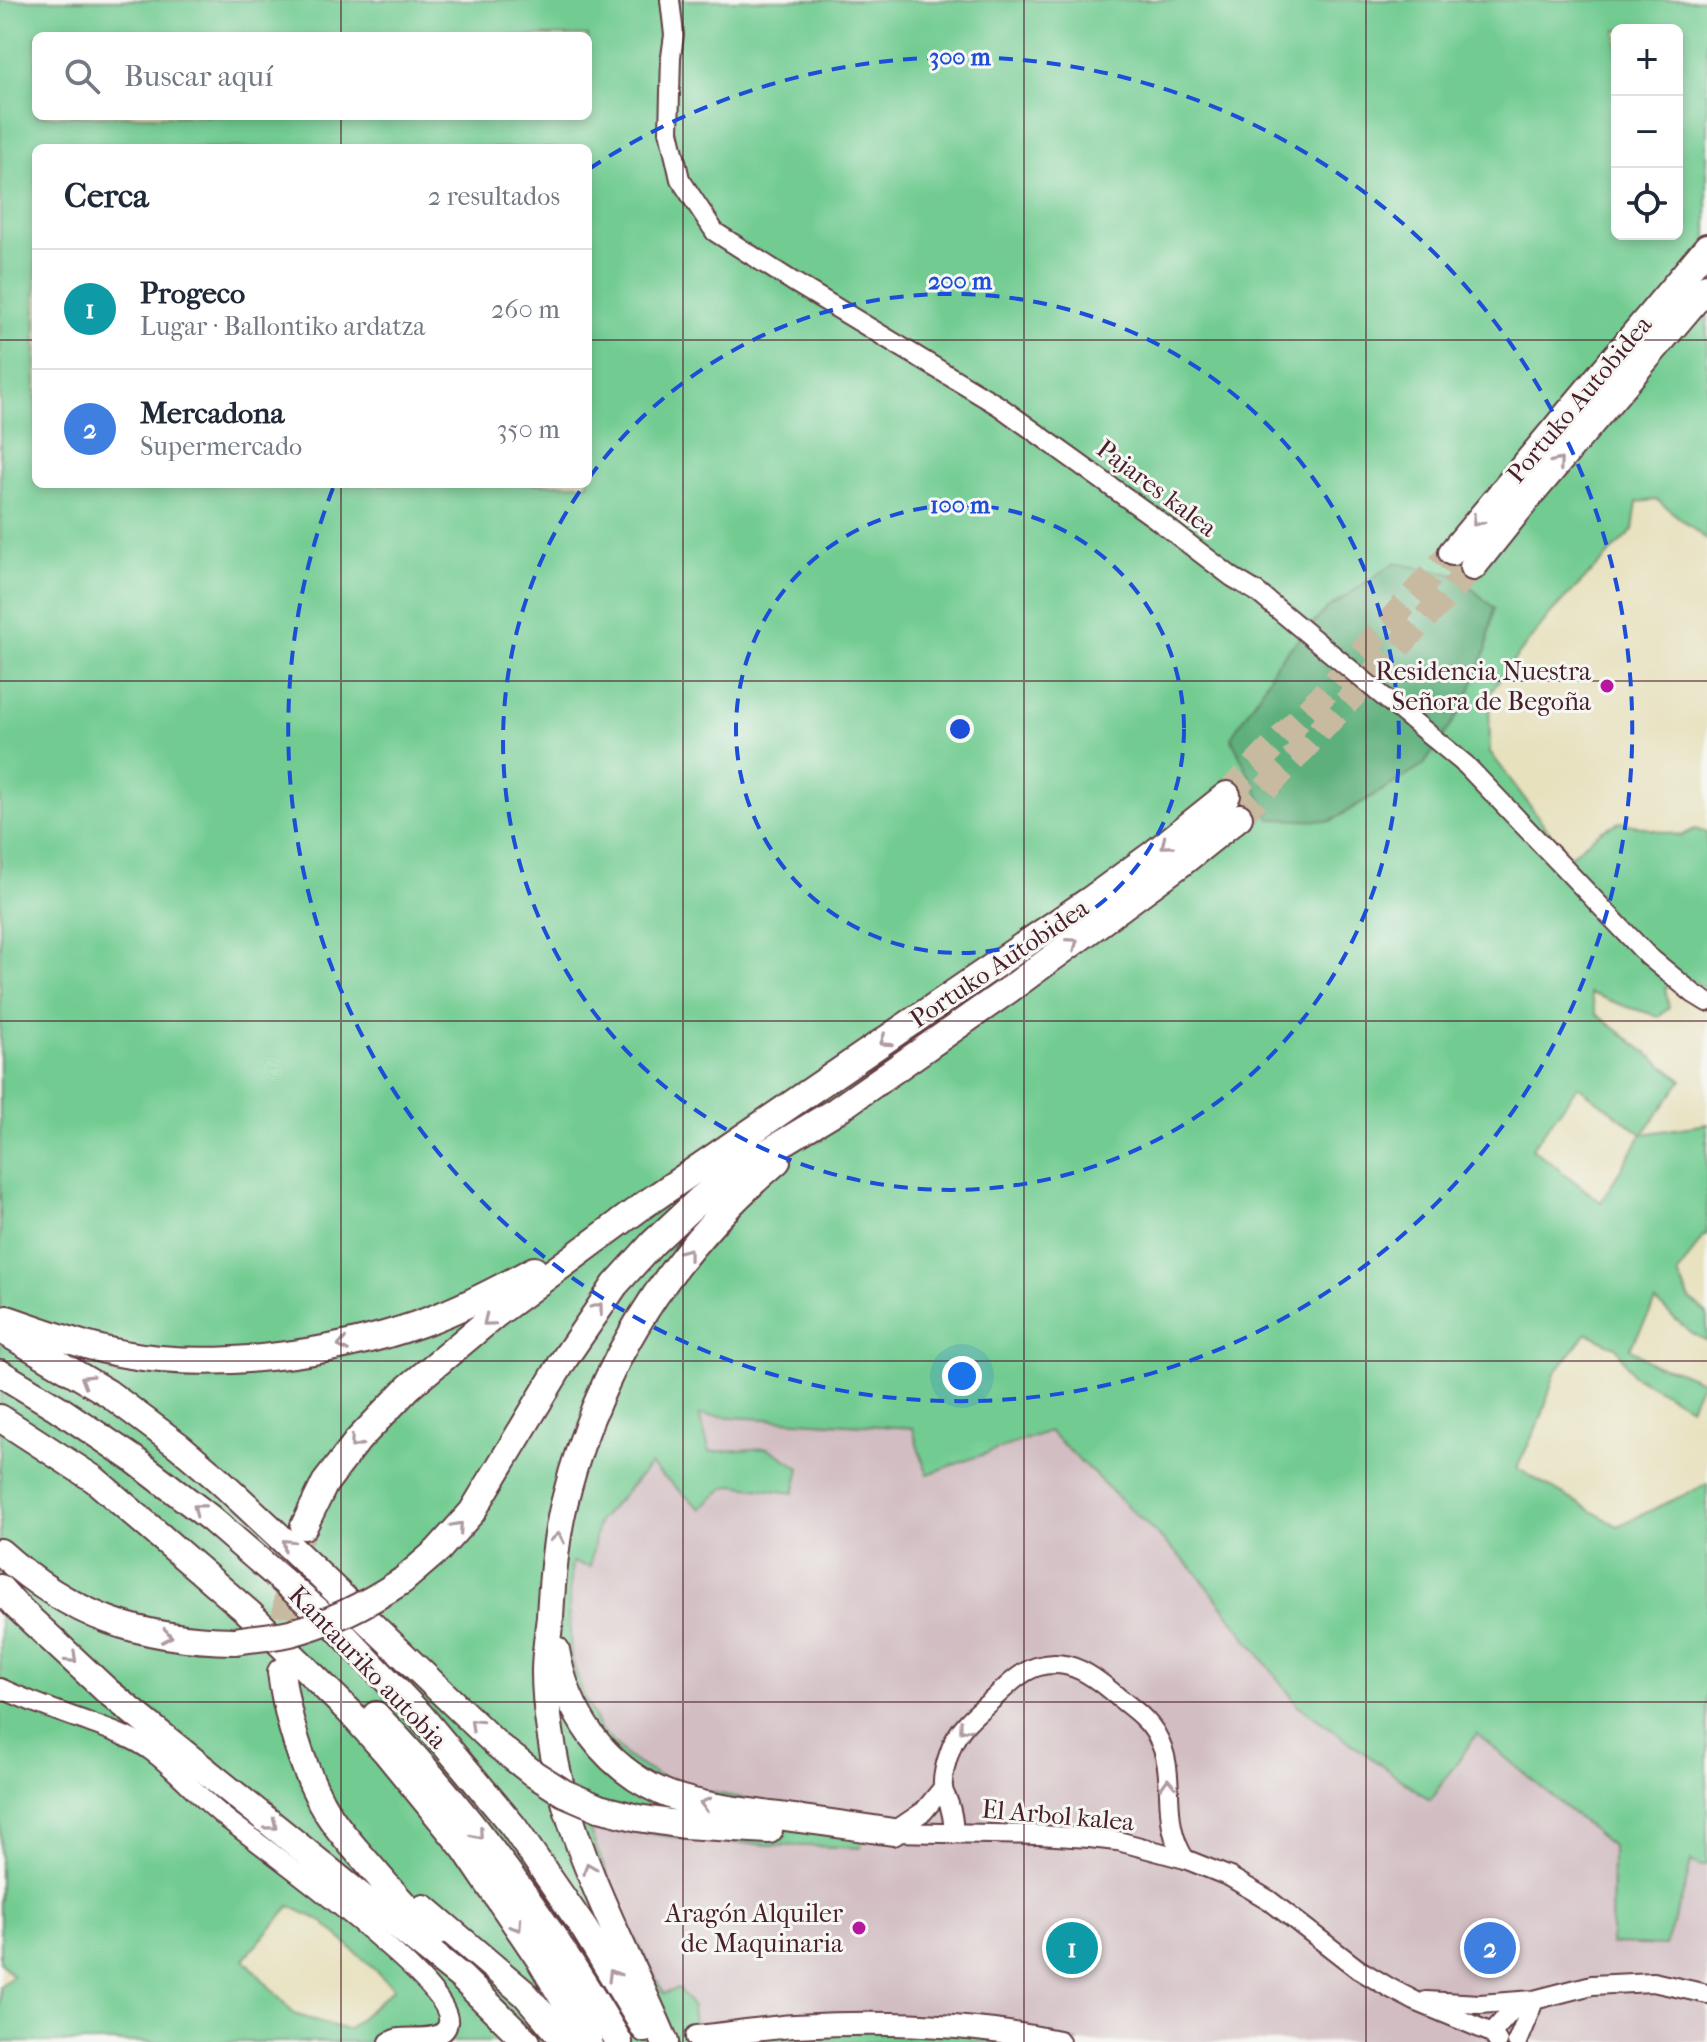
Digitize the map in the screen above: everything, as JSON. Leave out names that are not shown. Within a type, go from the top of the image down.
[{"type":"highway","name":"Portuko Autobidea","points":[[1452,552],[1707,247]]},
{"type":"highway","name":"Portuko Autobidea","points":[[1473,567],[1707,287]]},
{"type":"highway","name":"Portuko Autobidea","points":[[641,1207],[1153,854],[1233,806],[1179,865],[837,1110]]},
{"type":"highway","points":[[0,1552],[26,1575],[68,1603],[103,1619],[160,1635],[196,1641],[235,1641],[290,1633],[335,1618],[373,1600],[402,1581],[438,1550],[472,1512],[590,1319],[615,1285],[653,1243],[733,1173],[837,1110]]},
{"type":"highway","points":[[665,2042],[606,1911],[574,1832],[561,1788],[545,1672],[554,1556],[563,1505],[595,1405],[623,1347],[661,1286],[707,1227],[753,1181],[837,1110]]},
{"type":"highway","points":[[0,1316],[91,1347],[126,1355],[236,1360],[298,1354],[356,1343],[418,1325],[472,1303],[641,1207]]},
{"type":"highway","points":[[304,1526],[325,1483],[382,1413],[495,1315],[641,1207]]},
{"type":"highway","points":[[0,1329],[108,1393],[179,1446],[251,1510],[497,1745],[564,1793],[599,1808],[684,1825],[786,1831],[893,1832]]},
{"type":"highway","name":"Kantauriko autobia","points":[[0,1373],[132,1458],[210,1518],[334,1625],[421,1716],[513,1826],[585,1930],[653,2042]]},
{"type":"highway","name":"Kantauriko autobia","points":[[0,1418],[94,1479],[249,1613],[386,1752],[465,1849],[540,1960],[589,2042]]},
{"type":"highway","points":[[94,1479],[188,1541],[255,1596],[314,1651],[404,1744],[488,1846],[562,1947],[619,2042]]},
{"type":"highway","points":[[0,1588],[107,1691],[461,1977],[527,2042]]},
{"type":"highway","points":[[550,1615],[559,1669],[575,1712],[590,1737],[636,1778],[664,1793],[713,1806],[893,1832]]},
{"type":"highway","points":[[281,1672],[288,1712],[304,1763],[322,1804],[340,1830],[410,1913],[498,1994],[540,2042]]},
{"type":"highway","points":[[362,1857],[525,1994],[566,2042]]},
{"type":"main road","points":[[697,2037],[793,2027],[887,2024],[990,2030],[1058,2042]]},
{"type":"main road","points":[[780,2042],[895,2039],[952,2042]]},
{"type":"street","name":"Pajares kalea","points":[[670,0],[674,35],[669,131],[680,179],[715,232],[999,406],[1232,577],[1257,592],[1466,765],[1648,956],[1707,1002]]},
{"type":"street","points":[[893,1832],[924,1811],[942,1789],[950,1749],[959,1731],[1019,1677],[1037,1667],[1059,1665],[1079,1669],[1096,1678],[1127,1704],[1157,1736],[1167,1764],[1169,1817],[1176,1845],[1185,1859]]},
{"type":"street","points":[[0,1688],[150,1749],[222,1815],[361,1922],[434,1993],[449,2022],[436,2036],[398,2038],[389,2042]]},
{"type":"street","points":[[942,1789],[950,1807],[953,1834]]},
{"type":"street","name":"El Arbol kalea","points":[[893,1832],[1039,1835],[1118,1841],[1185,1859],[1230,1877],[1269,1900],[1358,1969],[1415,2001],[1495,2038]]},
{"type":"street","name":"El Arbol kalea","points":[[1415,2001],[1527,2006],[1592,1985],[1641,1982],[1707,1994]]},
{"type":"street","points":[[1495,2038],[1527,2006]]},
{"type":"street","points":[[1517,2042],[1527,2006]]},
{"type":"shaded area","points":[[698,1415],[914,1428],[928,1474],[1049,1431],[1197,1573],[1299,1705],[1476,1734],[1612,1846],[1611,1944],[1685,1888],[1691,1860],[1700,1866],[1707,1865],[1707,2042],[1079,2042],[986,2026],[696,2028],[665,1995],[623,1917],[584,1817],[662,1837],[723,1841],[757,1801],[681,1787],[627,1756],[600,1729],[583,1695],[571,1658],[569,1610],[572,1562],[590,1567],[598,1522],[650,1464],[701,1509],[723,1489],[733,1485],[794,1492],[768,1448],[710,1452]]},
{"type":"green space","points":[[0,0],[1707,0],[1707,540],[1657,500],[1637,502],[1633,530],[1554,610],[1489,695],[1490,752],[1568,857],[1602,830],[1620,822],[1681,836],[1695,829],[1707,833],[1707,990],[1687,978],[1665,987],[1669,1008],[1659,1016],[1590,993],[1596,1014],[1682,1080],[1643,1134],[1707,1124],[1707,1236],[1704,1235],[1678,1274],[1690,1300],[1707,1314],[1707,1341],[1691,1333],[1656,1302],[1630,1348],[1654,1365],[1702,1381],[1690,1407],[1633,1375],[1616,1347],[1587,1333],[1555,1373],[1542,1416],[1517,1468],[1618,1526],[1707,1484],[1707,1865],[1700,1866],[1691,1861],[1665,1946],[1611,1944],[1612,1846],[1477,1734],[1430,1800],[1298,1705],[1197,1573],[1049,1431],[928,1474],[913,1428],[699,1415],[710,1452],[768,1448],[800,1468],[794,1493],[733,1485],[723,1489],[701,1509],[650,1465],[598,1522],[590,1567],[572,1562],[569,1610],[571,1658],[583,1695],[600,1729],[626,1756],[681,1787],[863,1817],[861,1848],[686,1839],[585,1818],[623,1917],[664,1994],[679,1988],[691,2005],[695,2027],[986,2026],[1079,2042],[0,2042],[0,1986],[13,1976],[0,1962]],"holes":[[[1327,609],[1423,766],[1331,821],[1262,690],[1277,662]],[[1578,1086],[1642,1134],[1601,1202],[1532,1148]],[[290,1906],[323,1922],[394,1988],[347,2030],[294,2014],[244,1959]]]},
{"type":"green space","points":[[1394,563],[1457,575],[1494,608],[1486,650],[1464,706],[1423,766],[1330,821],[1270,819],[1231,737],[1277,662],[1327,609]]},
{"type":"tunnel","points":[[1227,795],[1337,680],[1452,552]]},
{"type":"tunnel","points":[[1239,817],[1473,567]]},
{"type":"tunnel","points":[[282,1656],[287,1593],[302,1533]]},
{"type":"place","name":"Residencia Nuestra Señora de Begoña","points":[[1607,686]]},
{"type":"place","name":"Aragón Alquiler de Maquinaria","points":[[859,1928]]},
{"type":"place","name":"Progeco","points":[[1072,1948]]},
{"type":"place","name":"Mercadona","points":[[1490,1948]]}]
